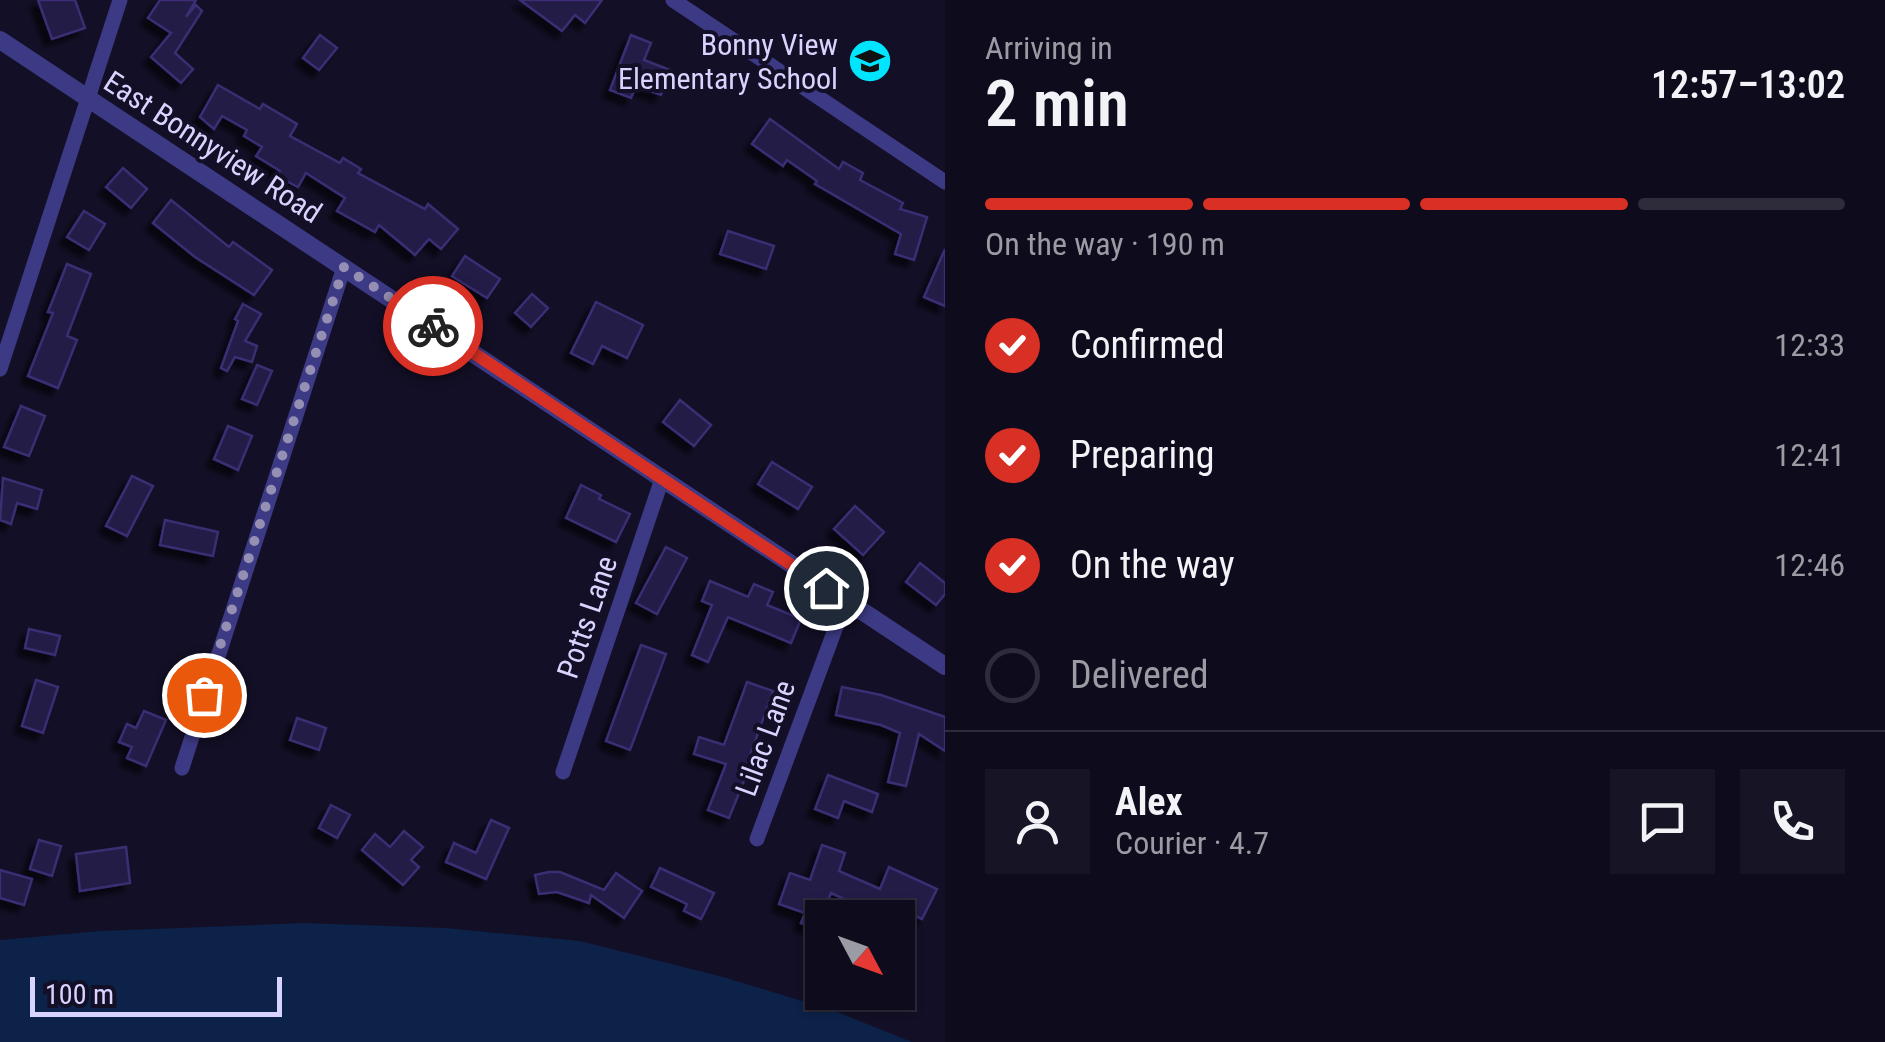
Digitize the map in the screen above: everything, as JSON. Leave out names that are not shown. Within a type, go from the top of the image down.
[{"type":"street","points":[[0,369],[120,0]]},
{"type":"street","points":[[672,0],[945,182]]},
{"type":"street","name":"East Bonnyview Road","points":[[0,40],[945,666]]},
{"type":"street","points":[[182,768],[344,267]]},
{"type":"street","name":"Potts Lane","points":[[563,772],[662,478]]},
{"type":"street","name":"Lilac Lane","points":[[757,839],[846,600]]},
{"type":"water","points":[[305,923],[445,928],[580,941],[805,1002],[805,1010],[832,1010],[912,1042],[0,1042],[0,940],[101,931]]},
{"type":"building","points":[[38,0],[75,0],[85,28],[52,39]]},
{"type":"building","points":[[160,0],[196,0],[186,17],[196,5],[202,11],[175,53],[193,69],[181,83],[151,57],[171,33],[148,18]]},
{"type":"building","points":[[520,0],[602,0],[585,23],[575,15],[562,31]]},
{"type":"building","points":[[320,35],[337,48],[319,70],[303,58]]},
{"type":"building","points":[[631,35],[651,43],[644,60],[670,70],[661,95],[636,86],[631,98],[610,90]]},
{"type":"building","points":[[218,85],[297,124],[290,136],[340,163],[343,158],[361,169],[358,173],[425,209],[428,204],[458,229],[441,249],[429,239],[415,255],[379,225],[375,232],[337,211],[345,198],[306,173],[298,187],[277,176],[280,171],[256,156],[262,147],[244,136],[247,130],[222,116],[214,129],[200,117]]},
{"type":"building","points":[[770,119],[839,169],[843,162],[863,173],[860,180],[903,203],[900,209],[927,217],[914,260],[895,254],[901,234],[815,184],[817,181],[787,160],[783,166],[752,144]]},
{"type":"building","points":[[123,168],[147,189],[131,208],[106,187]]},
{"type":"building","points":[[171,200],[229,247],[233,242],[272,270],[254,295],[195,257],[153,223]]},
{"type":"building","points":[[84,211],[105,224],[89,250],[67,237]]},
{"type":"building","points":[[728,231],[774,246],[766,269],[720,254]]},
{"type":"building","points":[[945,249],[945,306],[924,297]]},
{"type":"building","points":[[465,256],[500,279],[487,298],[452,276]]},
{"type":"building","points":[[67,264],[91,274],[67,336],[77,340],[58,388],[28,376]]},
{"type":"building","points":[[532,294],[548,308],[531,327],[515,313]]},
{"type":"building","points":[[596,302],[643,325],[627,358],[602,346],[593,364],[571,353]]},
{"type":"building","points":[[243,304],[261,314],[245,341],[257,346],[252,362],[235,357],[227,371],[221,368]]},
{"type":"building","points":[[257,365],[272,371],[257,405],[242,399]]},
{"type":"building","points":[[680,400],[711,425],[694,446],[663,422]]},
{"type":"building","points":[[21,406],[45,416],[29,456],[4,447]]},
{"type":"building","points":[[228,426],[252,436],[238,470],[214,459]]},
{"type":"building","points":[[772,462],[812,487],[798,509],[758,484]]},
{"type":"building","points":[[132,476],[153,486],[127,536],[106,526]]},
{"type":"building","points":[[3,478],[42,490],[37,509],[17,503],[11,524],[0,520]]},
{"type":"building","points":[[581,485],[630,514],[616,542],[566,518]]},
{"type":"building","points":[[855,506],[884,532],[863,555],[834,529]]},
{"type":"building","points":[[165,520],[218,532],[213,556],[160,545]]},
{"type":"building","points":[[666,547],[687,558],[657,614],[636,603]]},
{"type":"building","points":[[920,563],[945,583],[945,594],[936,605],[906,582]]},
{"type":"building","points":[[710,581],[748,597],[754,584],[773,592],[767,605],[801,619],[791,643],[728,617],[708,662],[692,655],[712,605],[702,601]]},
{"type":"building","points":[[29,629],[60,636],[55,655],[25,648]]},
{"type":"building","points":[[641,645],[666,654],[630,750],[606,741]]},
{"type":"building","points":[[36,680],[58,687],[43,733],[22,726]]},
{"type":"building","points":[[747,682],[773,691],[729,818],[708,810],[726,764],[694,754],[699,737],[724,745]]},
{"type":"building","points":[[842,687],[881,695],[945,717],[945,751],[919,734],[906,786],[888,782],[900,733],[836,715]]},
{"type":"building","points":[[144,711],[166,720],[146,766],[127,758],[132,747],[119,742],[127,724],[136,728]]},
{"type":"building","points":[[297,718],[326,728],[319,750],[290,740]]},
{"type":"building","points":[[828,775],[878,794],[872,812],[844,801],[838,818],[815,809]]},
{"type":"building","points":[[331,805],[350,815],[337,838],[319,828]]},
{"type":"building","points":[[491,820],[509,828],[486,879],[446,862],[454,843],[476,853]]},
{"type":"building","points":[[404,831],[423,847],[411,860],[419,867],[403,885],[362,850],[375,834],[390,847]]},
{"type":"building","points":[[39,840],[61,846],[52,876],[30,869]]},
{"type":"building","points":[[822,845],[845,853],[839,871],[880,889],[889,867],[937,889],[922,919],[915,916],[915,900],[846,900],[831,893],[828,900],[805,900],[805,913],[779,904],[790,873],[810,880]]},
{"type":"building","points":[[126,847],[130,883],[80,891],[76,854]]},
{"type":"building","points":[[660,868],[714,893],[701,919],[684,911],[687,904],[651,887]]},
{"type":"building","points":[[0,870],[32,879],[24,905],[0,898]]},
{"type":"building","points":[[560,872],[604,890],[616,873],[642,891],[624,918],[591,895],[589,903],[557,892],[539,894],[535,875]]},
{"type":"way so far","points":[[204,695],[344,267],[433,326]]},
{"type":"place","name":"Bonny View Elementary School","points":[[870,61]]},
{"type":"route","points":[[433,326],[826,588]]}]
